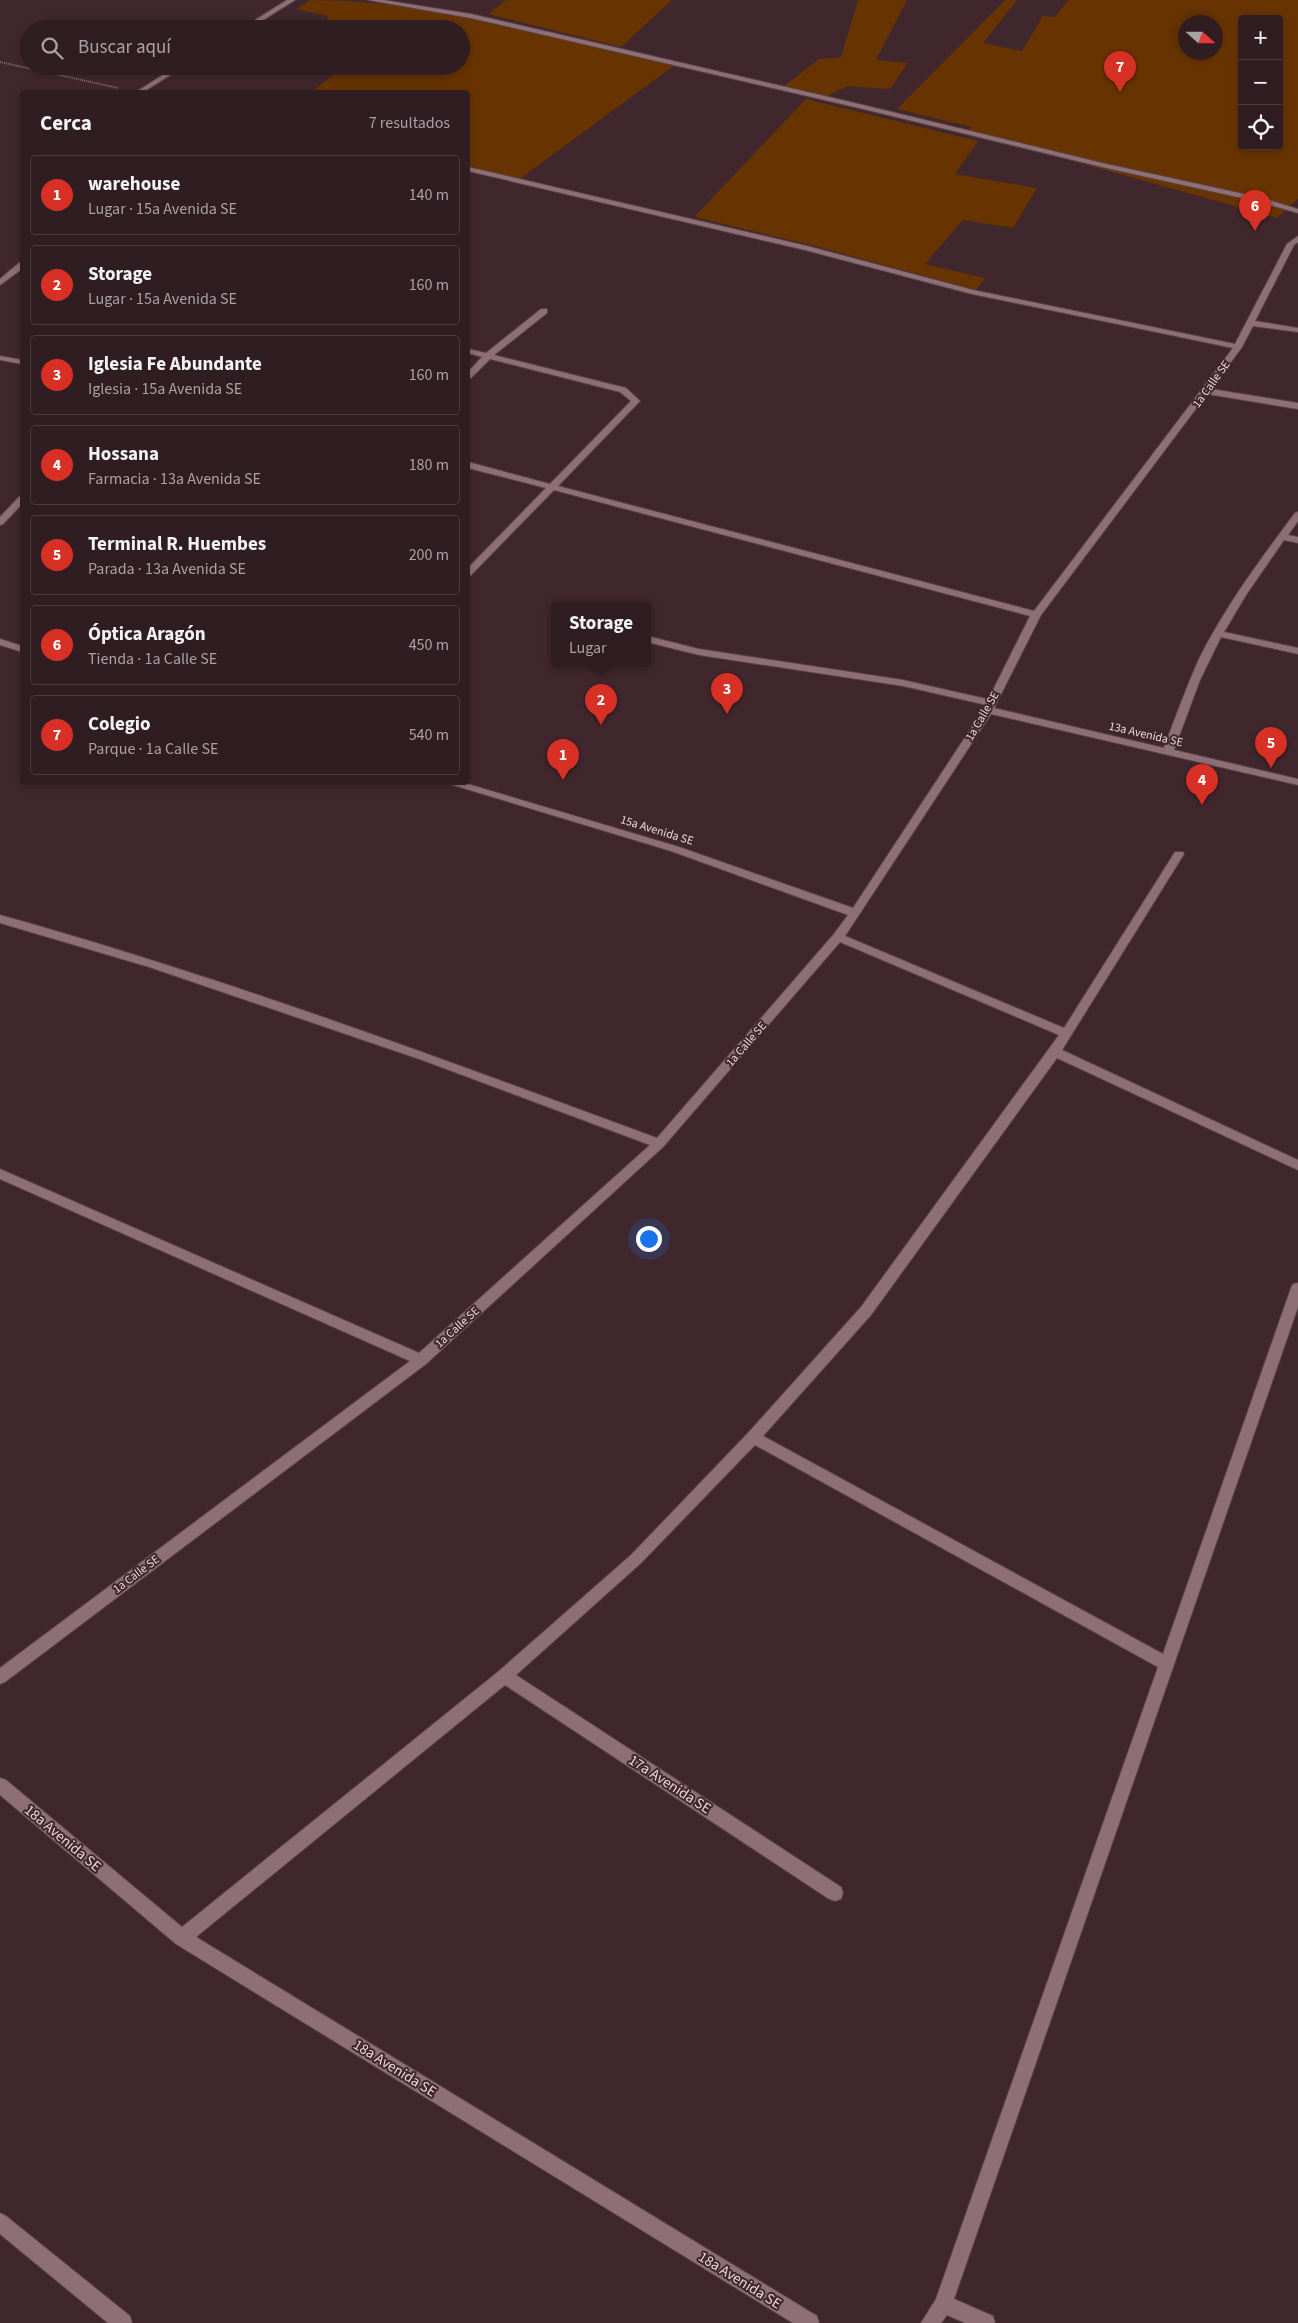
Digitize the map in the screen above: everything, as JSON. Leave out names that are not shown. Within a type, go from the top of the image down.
[{"type":"street","points":[[259,20],[292,0]]},
{"type":"street","points":[[370,0],[480,18],[859,106],[1102,165],[1262,200],[1298,211]]},
{"type":"street","points":[[142,90],[167,75]]},
{"type":"street","points":[[470,169],[807,248],[972,292],[1238,347]]},
{"type":"street","name":"1a Calle SE","points":[[0,1677],[421,1360],[659,1144],[838,937],[855,913],[989,707],[1036,615],[1207,391],[1238,347],[1296,243]]},
{"type":"street","points":[[0,283],[20,267]]},
{"type":"street","points":[[470,374],[488,356],[544,311]]},
{"type":"street","points":[[1250,323],[1298,330]]},
{"type":"street","points":[[470,352],[624,390],[636,401],[470,571]]},
{"type":"street","points":[[0,358],[20,362]]},
{"type":"street","points":[[1207,391],[1298,406]]},
{"type":"street","points":[[470,466],[1036,615]]},
{"type":"street","points":[[0,522],[20,501]]},
{"type":"street","points":[[1168,752],[1195,679],[1219,634],[1240,599],[1298,515]]},
{"type":"street","points":[[1282,536],[1298,540]]},
{"type":"street","points":[[1219,634],[1298,651]]},
{"type":"street","name":"13a Avenida SE","points":[[651,640],[699,652],[902,683],[1168,752],[1298,782]]},
{"type":"street","points":[[0,642],[20,648]]},
{"type":"street","name":"15a Avenida SE","points":[[458,785],[676,849],[855,913]]},
{"type":"street","points":[[182,1938],[504,1676],[636,1559],[753,1437],[866,1311],[1055,1052],[1179,854]]},
{"type":"street","points":[[0,919],[153,964],[417,1054],[659,1144]]},
{"type":"street","points":[[838,937],[1067,1034]]},
{"type":"street","points":[[1055,1052],[1298,1165]]},
{"type":"street","points":[[0,1174],[421,1360]]},
{"type":"street","points":[[930,2323],[943,2304],[1298,1288]]},
{"type":"street","points":[[753,1437],[1167,1664]]},
{"type":"street","name":"17a Avenida SE","points":[[504,1676],[835,1893]]},
{"type":"street","name":"18a Avenida SE","points":[[0,1786],[182,1938],[810,2323]]},
{"type":"street","points":[[0,2222],[123,2323]]},
{"type":"street","points":[[943,2304],[986,2323]]},
{"type":"path","points":[[0,62],[20,66]]},
{"type":"path","points":[[60,75],[130,90]]},
{"type":"shaded area","points":[[310,0],[403,6],[494,22],[675,65],[518,180],[470,168],[470,90],[314,90],[333,75],[470,75],[470,20],[326,20],[329,16],[296,9]]},
{"type":"shaded area","points":[[506,0],[672,0],[621,47],[488,14]]},
{"type":"shaded area","points":[[858,0],[907,0],[876,60],[908,63],[890,89],[848,86],[825,97],[784,86],[819,59],[841,57]]},
{"type":"shaded area","points":[[1005,0],[1017,0],[983,43],[1022,51],[1043,16],[1055,17],[1068,0],[1298,0],[1298,199],[1277,218],[968,132],[971,127],[897,109]]},
{"type":"shaded area","points":[[806,99],[978,141],[955,174],[1037,188],[1013,228],[963,220],[925,264],[985,278],[976,290],[815,246],[694,217]]},
{"type":"place","name":"Colegio","points":[[1120,92]]},
{"type":"place","name":"Óptica Aragón","points":[[1255,231]]},
{"type":"place","name":"Iglesia Fe Abundante","points":[[727,714]]},
{"type":"place","name":"Storage","points":[[601,725]]},
{"type":"place","name":"Terminal R. Huembes","points":[[1271,768]]},
{"type":"place","name":"warehouse","points":[[563,780]]},
{"type":"place","name":"Hossana","points":[[1202,805]]}]
